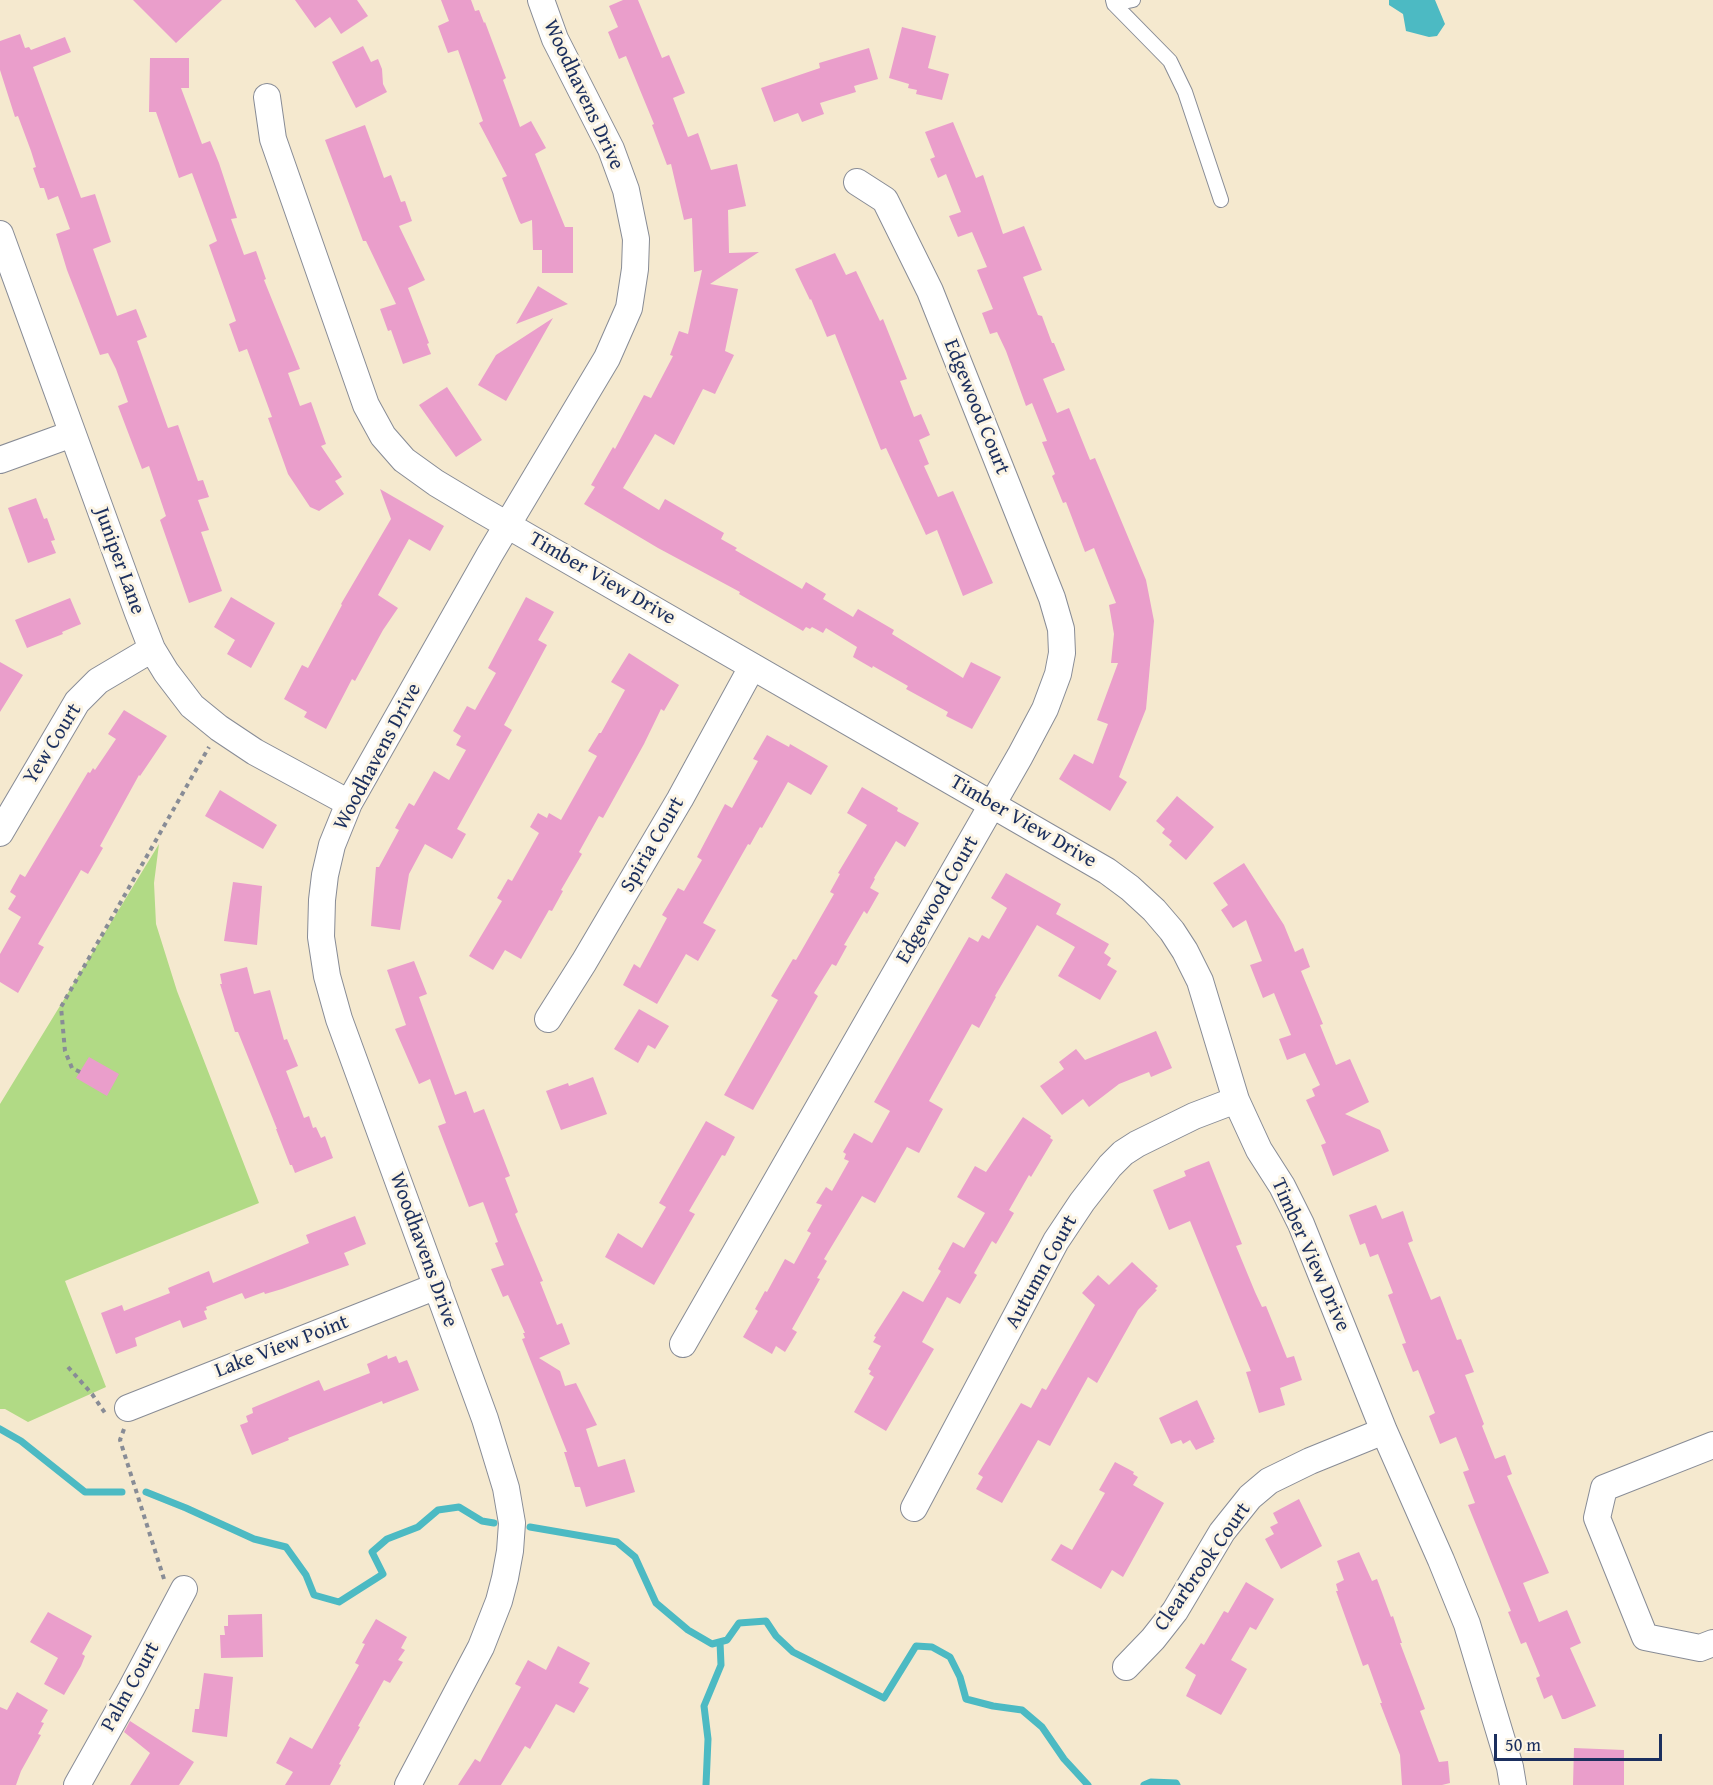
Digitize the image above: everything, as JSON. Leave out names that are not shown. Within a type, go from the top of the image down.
[{"type":"street","name":"Woodhavens Drive","points":[[408,1785],[481,1647],[506,1578],[512,1523],[506,1488],[485,1419],[339,1019],[327,976],[321,937],[324,884],[332,845],[349,803],[508,525],[607,358],[629,308],[635,269],[636,239],[622,180],[611,149],[555,39],[541,0]]},
{"type":"street","name":"Timber View Drive","points":[[267,97],[273,139],[366,405],[383,436],[404,460],[436,483],[1107,871],[1130,888],[1166,924],[1185,951],[1200,981],[1236,1100],[1259,1150],[1282,1186],[1301,1224],[1384,1431],[1467,1624],[1510,1767],[1513,1785]]},
{"type":"street","name":"Edgewood Court","points":[[683,1344],[1045,710],[1058,674],[1062,653],[1061,629],[1036,558],[930,291],[885,200],[856,182]]},
{"type":"street","name":"Juniper Lane","points":[[0,234],[152,649],[186,699],[219,728],[255,752],[349,803]]},
{"type":"street","points":[[0,460],[72,434]]},
{"type":"street","name":"Yew Court","points":[[0,833],[77,702],[98,681],[152,649]]},
{"type":"street","name":"Spiria Court","points":[[548,1019],[585,962],[680,799],[752,667]]},
{"type":"street","name":"Autumn Court","points":[[914,1508],[1056,1241],[1103,1175],[1123,1153],[1137,1144],[1194,1116],[1236,1100]]},
{"type":"street","name":"Lake View Point","points":[[117,1412],[437,1287]]},
{"type":"street","name":"Clearbrook Court","points":[[1126,1667],[1153,1639],[1175,1611],[1222,1532],[1250,1497],[1269,1481],[1310,1461],[1384,1431]]},
{"type":"street","points":[[1713,1445],[1604,1488],[1597,1518],[1645,1637],[1700,1648],[1713,1643]]},
{"type":"street","name":"Palm Court","points":[[77,1785],[179,1598]]},
{"type":"lane","points":[[1113,2],[1133,0]]},
{"type":"lane","points":[[1113,2],[1170,61],[1185,92],[1221,200]]},
{"type":"path","points":[[80,1072],[72,1068],[65,1051],[61,1007],[219,728]]},
{"type":"path","points":[[68,1367],[92,1394],[117,1412],[132,1419],[124,1428],[120,1440]]},
{"type":"path","points":[[114,1431],[120,1440],[179,1598]]},
{"type":"green space","points":[[159,844],[154,883],[156,924],[177,991],[259,1203],[65,1281],[106,1387],[28,1422],[5,1409],[0,1409],[0,1104]]},
{"type":"water","points":[[1389,0],[1435,0],[1445,24],[1437,36],[1429,37],[1406,31],[1403,14],[1389,5]]},
{"type":"building","points":[[133,0],[222,0],[176,43]]},
{"type":"building","points":[[295,0],[357,0],[368,16],[341,34],[330,17],[315,28]]},
{"type":"building","points":[[441,0],[471,0],[475,11],[479,10],[506,78],[503,80],[520,127],[531,121],[546,148],[535,154],[565,227],[573,227],[573,273],[542,273],[542,250],[533,250],[532,220],[521,224],[519,221],[502,178],[507,176],[479,123],[483,121],[458,50],[448,53],[438,26],[449,21]]},
{"type":"building","points":[[623,0],[638,0],[662,58],[669,55],[685,93],[673,98],[688,137],[698,133],[711,170],[737,164],[746,206],[728,210],[729,253],[759,252],[710,284],[738,289],[725,351],[734,355],[715,394],[703,389],[674,445],[655,434],[623,488],[659,510],[665,499],[724,533],[721,539],[737,548],[735,550],[802,589],[806,582],[826,594],[823,599],[853,617],[858,609],[894,630],[892,634],[963,678],[971,662],[1001,677],[972,729],[946,716],[948,712],[906,689],[908,686],[853,657],[857,647],[826,628],[823,633],[812,627],[810,629],[806,627],[803,631],[739,594],[740,592],[658,548],[584,504],[595,487],[591,485],[613,447],[615,449],[644,395],[651,398],[673,356],[670,355],[679,331],[688,334],[702,270],[694,272],[692,218],[684,220],[671,164],[667,165],[652,125],[654,124],[626,56],[619,59],[608,32],[618,27],[609,6]]},
{"type":"building","points":[[902,27],[936,36],[928,68],[949,74],[942,100],[916,94],[917,90],[908,88],[909,84],[889,78]]},
{"type":"building","points":[[20,34],[25,48],[29,47],[31,50],[65,37],[71,52],[33,67],[81,198],[95,194],[111,242],[93,249],[117,316],[136,309],[147,337],[137,341],[168,428],[178,425],[198,481],[203,480],[209,497],[198,500],[209,530],[201,532],[222,591],[189,603],[160,520],[166,516],[149,466],[142,469],[118,406],[128,402],[116,369],[108,353],[100,355],[67,270],[56,234],[70,229],[58,196],[48,200],[44,188],[40,188],[33,168],[36,167],[31,151],[18,116],[15,117],[0,70],[0,41]]},
{"type":"building","points":[[363,46],[371,62],[378,59],[387,92],[356,108],[332,62]]},
{"type":"building","points":[[869,48],[878,79],[854,86],[856,92],[820,103],[824,114],[802,122],[798,113],[774,122],[761,88],[820,68],[819,63]]},
{"type":"building","points":[[150,58],[189,58],[189,88],[181,88],[202,144],[210,141],[219,163],[237,218],[231,219],[244,255],[256,251],[266,279],[264,280],[300,369],[288,373],[300,406],[311,402],[326,444],[321,446],[342,477],[335,481],[344,494],[319,511],[310,507],[288,474],[268,418],[272,417],[247,349],[239,352],[229,324],[236,321],[209,245],[217,241],[192,173],[179,178],[156,112],[149,112]]},
{"type":"building","points":[[953,122],[976,178],[983,175],[1003,234],[1024,226],[1042,270],[1023,277],[1038,315],[1042,316],[1065,370],[1043,379],[1057,413],[1069,408],[1090,460],[1095,458],[1146,580],[1154,621],[1146,709],[1119,777],[1127,782],[1110,811],[1059,779],[1074,754],[1093,764],[1108,724],[1097,720],[1118,663],[1111,663],[1114,634],[1109,605],[1116,603],[1094,548],[1085,552],[1066,502],[1063,503],[1052,476],[1055,474],[1042,442],[1047,441],[1032,403],[1026,406],[997,332],[990,334],[982,313],[993,309],[977,270],[987,267],[972,232],[958,237],[949,216],[961,212],[946,174],[938,178],[930,159],[935,157],[925,132]]},
{"type":"building","points":[[365,125],[384,178],[391,175],[401,202],[405,201],[412,221],[399,226],[425,280],[408,288],[431,354],[403,364],[391,330],[388,331],[380,309],[396,304],[366,241],[363,241],[325,140]]},
{"type":"building","points":[[835,253],[846,275],[856,271],[880,321],[883,319],[907,379],[900,381],[914,417],[921,414],[930,435],[919,440],[929,464],[924,466],[938,497],[953,491],[993,583],[963,596],[937,530],[926,535],[886,448],[881,450],[835,334],[827,337],[795,269]]},
{"type":"building","points":[[538,286],[568,304],[516,324]]},
{"type":"building","points":[[553,318],[506,401],[478,385],[496,355]]},
{"type":"building","points":[[447,387],[482,440],[456,457],[419,405]]},
{"type":"building","points":[[380,489],[444,526],[430,551],[409,539],[378,595],[398,608],[355,681],[352,679],[326,729],[304,717],[307,712],[284,699],[302,665],[308,668],[341,604],[391,519]]},
{"type":"building","points":[[36,498],[55,540],[51,541],[56,553],[28,563],[8,508]]},
{"type":"building","points":[[231,597],[275,623],[251,668],[227,654],[235,640],[214,627]]},
{"type":"building","points":[[526,597],[554,612],[538,640],[547,645],[504,725],[512,730],[457,829],[466,834],[452,859],[425,844],[409,874],[400,930],[371,926],[376,867],[379,867],[399,830],[395,828],[409,803],[414,806],[434,771],[449,780],[466,750],[456,745],[461,736],[453,731],[467,706],[475,710],[496,673],[488,668]]},
{"type":"building","points":[[70,598],[81,624],[62,632],[63,634],[27,648],[15,620]]},
{"type":"building","points":[[629,653],[679,685],[664,711],[661,709],[603,818],[599,816],[579,852],[582,854],[561,890],[563,891],[552,911],[549,910],[521,959],[505,950],[493,970],[469,956],[502,901],[497,898],[508,879],[512,881],[539,833],[530,827],[538,813],[547,818],[549,813],[561,820],[597,756],[588,751],[625,690],[611,682]]},
{"type":"building","points":[[0,662],[23,675],[0,712]]},
{"type":"building","points":[[124,710],[167,736],[139,775],[100,846],[103,848],[88,874],[81,870],[38,944],[44,947],[18,993],[0,982],[0,954],[21,917],[8,909],[16,896],[10,892],[20,874],[25,877],[88,772],[90,773],[93,768],[95,770],[116,739],[108,734]]},
{"type":"building","points":[[767,735],[789,747],[790,744],[828,766],[811,795],[788,782],[762,828],[760,827],[750,845],[748,844],[703,923],[716,930],[698,961],[686,954],[657,1004],[623,985],[634,964],[640,968],[667,918],[662,915],[678,888],[684,891],[702,860],[697,857],[725,804],[732,808],[758,761],[753,759]]},
{"type":"building","points":[[862,787],[919,823],[905,847],[896,841],[874,878],[870,888],[879,893],[867,914],[864,911],[844,945],[847,946],[836,966],[832,964],[814,993],[818,996],[753,1110],[724,1095],[778,1000],[771,996],[793,959],[796,960],[834,894],[830,892],[840,874],[838,873],[867,825],[847,813]]},
{"type":"building","points":[[220,790],[277,825],[263,849],[205,816]]},
{"type":"building","points":[[1177,796],[1214,827],[1186,860],[1169,845],[1172,841],[1162,833],[1165,829],[1156,821]]},
{"type":"building","points":[[1244,863],[1284,925],[1295,952],[1303,948],[1310,967],[1301,971],[1323,1024],[1320,1025],[1336,1065],[1350,1059],[1369,1102],[1345,1114],[1380,1130],[1389,1151],[1333,1176],[1321,1145],[1326,1143],[1306,1100],[1315,1096],[1312,1089],[1320,1085],[1305,1053],[1287,1060],[1279,1039],[1291,1035],[1274,993],[1263,998],[1250,965],[1262,961],[1246,920],[1233,928],[1221,910],[1228,905],[1213,883]]},
{"type":"building","points":[[1006,873],[1061,904],[1056,914],[1109,944],[1104,953],[1111,958],[1107,965],[1117,971],[1100,1000],[1058,976],[1075,947],[1037,925],[979,1028],[972,1024],[929,1101],[943,1109],[919,1153],[907,1147],[875,1203],[862,1196],[824,1259],[827,1261],[817,1278],[820,1279],[792,1329],[797,1332],[785,1352],[776,1346],[772,1354],[743,1337],[758,1311],[755,1309],[785,1259],[794,1264],[811,1233],[807,1231],[822,1205],[816,1203],[826,1187],[832,1191],[849,1161],[844,1159],[846,1154],[843,1152],[854,1133],[872,1143],[890,1111],[874,1102],[969,937],[978,942],[982,935],[989,939],[1007,908],[991,898]]},
{"type":"building","points":[[233,882],[262,886],[257,945],[224,941]]},
{"type":"building","points":[[414,961],[427,994],[419,997],[455,1095],[466,1091],[474,1113],[484,1109],[510,1176],[505,1178],[518,1212],[515,1214],[543,1281],[540,1282],[557,1325],[562,1323],[570,1344],[539,1358],[560,1371],[565,1386],[576,1383],[597,1425],[586,1429],[598,1467],[625,1459],[635,1492],[586,1507],[580,1487],[575,1487],[564,1452],[567,1452],[522,1339],[525,1338],[523,1333],[525,1333],[508,1295],[503,1297],[491,1269],[504,1265],[483,1202],[469,1207],[438,1126],[446,1123],[430,1079],[419,1084],[395,1029],[406,1025],[387,970]]},
{"type":"building","points":[[247,967],[254,994],[270,990],[284,1040],[287,1039],[298,1066],[286,1071],[304,1118],[309,1116],[313,1128],[316,1127],[321,1138],[325,1136],[333,1158],[295,1173],[238,1032],[235,1032],[220,984],[222,984],[220,974]]},
{"type":"building","points":[[639,1009],[669,1026],[655,1049],[648,1045],[638,1063],[614,1049]]},
{"type":"building","points":[[1156,1031],[1172,1068],[1151,1077],[1149,1072],[1119,1084],[1089,1107],[1083,1099],[1062,1115],[1040,1086],[1064,1069],[1059,1062],[1076,1049],[1085,1060]]},
{"type":"building","points":[[89,1057],[119,1074],[107,1096],[76,1078]]},
{"type":"building","points":[[593,1077],[607,1114],[561,1130],[546,1091]]},
{"type":"building","points":[[1023,1117],[1051,1136],[1053,1140],[1009,1210],[1014,1213],[996,1244],[992,1241],[974,1273],[977,1275],[960,1304],[947,1297],[922,1342],[934,1349],[886,1431],[854,1412],[874,1377],[869,1374],[871,1371],[868,1369],[881,1346],[873,1342],[876,1337],[874,1336],[903,1291],[923,1302],[941,1271],[938,1269],[953,1242],[964,1248],[985,1213],[957,1197],[975,1166],[986,1172]]},
{"type":"building","points":[[706,1121],[735,1137],[689,1211],[695,1214],[654,1285],[605,1257],[618,1233],[642,1248],[666,1207],[659,1203]]},
{"type":"building","points":[[1209,1161],[1242,1244],[1236,1246],[1255,1292],[1262,1307],[1266,1306],[1287,1358],[1294,1356],[1302,1380],[1280,1388],[1285,1405],[1259,1413],[1246,1372],[1251,1371],[1190,1221],[1169,1230],[1153,1190],[1186,1176],[1184,1171]]},
{"type":"building","points":[[1376,1205],[1382,1219],[1403,1211],[1413,1241],[1408,1243],[1431,1300],[1440,1296],[1457,1340],[1461,1339],[1474,1372],[1465,1375],[1484,1424],[1482,1426],[1495,1459],[1505,1455],[1512,1474],[1507,1476],[1549,1573],[1523,1583],[1539,1622],[1567,1610],[1581,1643],[1570,1648],[1596,1706],[1565,1719],[1562,1719],[1552,1695],[1544,1699],[1536,1678],[1540,1676],[1526,1642],[1521,1644],[1508,1612],[1511,1611],[1468,1505],[1475,1503],[1463,1472],[1469,1470],[1456,1437],[1440,1444],[1429,1416],[1435,1413],[1418,1370],[1413,1372],[1402,1344],[1406,1343],[1388,1295],[1393,1293],[1378,1254],[1370,1257],[1365,1243],[1360,1245],[1349,1215]]},
{"type":"building","points":[[355,1216],[366,1244],[344,1253],[349,1265],[265,1294],[264,1292],[245,1299],[242,1293],[206,1307],[207,1310],[204,1311],[207,1319],[183,1328],[180,1320],[135,1338],[137,1346],[116,1354],[101,1313],[122,1305],[124,1311],[170,1293],[168,1288],[209,1271],[213,1283],[309,1243],[306,1235]]},
{"type":"building","points":[[1132,1262],[1158,1286],[1155,1289],[1157,1290],[1138,1310],[1097,1383],[1088,1377],[1050,1446],[1038,1440],[1002,1503],[976,1489],[983,1477],[978,1474],[1021,1403],[1031,1408],[1042,1388],[1046,1390],[1095,1305],[1082,1293],[1098,1275],[1109,1285]]},
{"type":"building","points":[[387,1355],[388,1359],[396,1356],[399,1363],[407,1360],[419,1390],[383,1404],[382,1401],[288,1438],[289,1440],[252,1455],[240,1425],[248,1422],[246,1416],[253,1413],[252,1408],[319,1380],[324,1391],[370,1373],[367,1364]]},
{"type":"building","points":[[1197,1400],[1215,1439],[1214,1442],[1196,1450],[1190,1440],[1183,1444],[1181,1440],[1171,1444],[1159,1418]]},
{"type":"building","points":[[1115,1462],[1134,1472],[1133,1474],[1138,1477],[1133,1485],[1164,1503],[1123,1577],[1112,1570],[1101,1589],[1051,1560],[1061,1544],[1072,1550],[1105,1493],[1099,1490]]},
{"type":"building","points":[[1299,1499],[1322,1546],[1281,1569],[1265,1539],[1274,1534],[1270,1527],[1278,1523],[1273,1513]]},
{"type":"building","points":[[1359,1552],[1372,1581],[1377,1579],[1391,1617],[1393,1616],[1402,1643],[1400,1643],[1425,1709],[1420,1711],[1439,1762],[1448,1761],[1450,1783],[1402,1785],[1400,1755],[1368,1664],[1363,1666],[1336,1591],[1338,1591],[1336,1584],[1344,1580],[1337,1561]]},
{"type":"building","points":[[1246,1582],[1274,1599],[1256,1630],[1250,1627],[1231,1660],[1247,1669],[1221,1715],[1186,1696],[1196,1675],[1185,1668],[1201,1643],[1204,1645],[1224,1611],[1228,1613]]},
{"type":"building","points":[[48,1612],[92,1636],[82,1654],[85,1656],[81,1666],[64,1695],[44,1684],[58,1658],[30,1642]]},
{"type":"building","points":[[262,1614],[263,1657],[221,1658],[220,1635],[225,1635],[224,1626],[228,1626],[228,1615]]},
{"type":"building","points":[[376,1619],[407,1637],[401,1648],[405,1650],[398,1660],[403,1662],[390,1683],[384,1680],[358,1726],[360,1727],[330,1785],[285,1785],[293,1772],[276,1763],[290,1737],[312,1749],[359,1665],[355,1663],[365,1644],[362,1643]]},
{"type":"building","points":[[558,1646],[590,1663],[579,1683],[589,1688],[574,1713],[556,1704],[530,1749],[525,1746],[501,1785],[458,1785],[475,1759],[480,1762],[521,1687],[515,1684],[528,1660],[546,1670]]},
{"type":"building","points":[[204,1673],[233,1677],[227,1737],[192,1732],[195,1709],[199,1709]]},
{"type":"building","points":[[17,1692],[48,1710],[41,1722],[44,1723],[38,1734],[41,1735],[16,1785],[0,1785],[0,1707],[7,1710]]},
{"type":"building","points":[[130,1721],[194,1762],[179,1785],[130,1785],[150,1753],[124,1732]]},
{"type":"building","points":[[1574,1748],[1624,1750],[1624,1785],[1573,1785]]},
{"type":"waterway","points":[[0,1429],[21,1441],[85,1492],[122,1492]]},
{"type":"waterway","points":[[146,1492],[254,1539],[286,1547],[306,1575],[314,1595],[339,1602],[383,1574],[372,1552],[387,1539],[418,1527],[438,1510],[459,1507],[482,1521],[494,1523]]},
{"type":"waterway","points":[[530,1527],[617,1542],[635,1557],[656,1603],[688,1630],[712,1644],[727,1640],[739,1623],[766,1621],[776,1636],[793,1652],[884,1698],[916,1646],[932,1647],[950,1657],[960,1677],[966,1699],[1022,1710],[1042,1727],[1064,1759],[1088,1785]]},
{"type":"waterway","points":[[706,1785],[708,1739],[704,1706],[721,1665],[720,1642]]},
{"type":"waterway","points":[[1144,1785],[1151,1782],[1176,1783],[1177,1785]]}]
